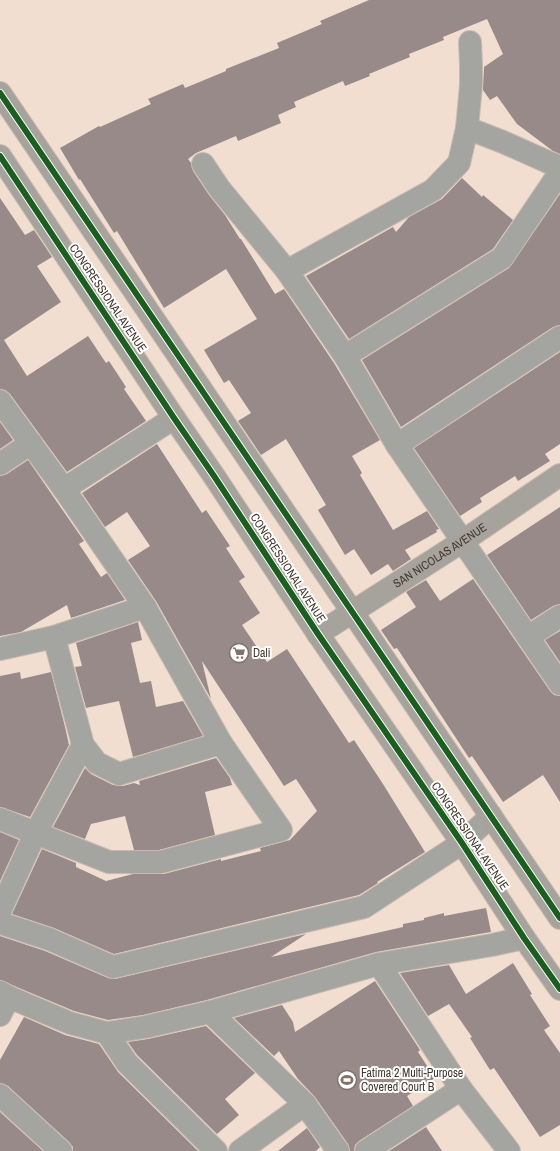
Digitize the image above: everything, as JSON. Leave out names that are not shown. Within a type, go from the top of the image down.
[{"type":"main road","points":[[0,93],[560,918]]},
{"type":"main road","name":"CONGRESSIONAL AVENUE","points":[[0,156],[318,634],[462,843],[524,938],[560,989]]},
{"type":"main road","name":"SAN NICOLAS AVENUE","points":[[318,634],[463,541],[560,476]]},
{"type":"street","points":[[287,271],[433,190],[459,163],[467,128],[471,85],[470,42]]},
{"type":"street","points":[[345,356],[502,258],[560,171],[556,166],[503,142],[467,128]]},
{"type":"street","points":[[203,164],[219,188],[287,271],[345,356],[397,445],[560,684]]},
{"type":"street","points":[[397,445],[560,337]]},
{"type":"street","points":[[0,401],[64,489],[145,607],[221,743],[281,830],[161,862],[110,862],[0,820]]},
{"type":"street","points":[[64,489],[174,418]]},
{"type":"street","points":[[0,464],[31,443]]},
{"type":"street","points":[[0,649],[54,637],[145,607]]},
{"type":"street","points":[[528,637],[560,616]]},
{"type":"street","points":[[54,637],[83,745],[97,763],[120,774],[221,743]]},
{"type":"street","points":[[0,911],[35,834],[83,745]]},
{"type":"street","points":[[0,922],[49,939],[113,967],[364,907],[462,843],[491,816]]},
{"type":"street","points":[[3,1001],[107,1034],[145,1028],[210,1012],[379,964],[492,945],[524,938]]},
{"type":"street","points":[[379,964],[461,1089],[508,1151]]},
{"type":"street","points":[[210,1012],[305,1104],[338,1151]]},
{"type":"street","points":[[107,1034],[127,1063],[216,1151]]},
{"type":"street","points":[[366,1151],[461,1089]]},
{"type":"street","points":[[0,1095],[61,1151]]},
{"type":"street","points":[[240,1151],[305,1104]]},
{"type":"building","points":[[369,0],[560,0],[560,154],[553,151],[517,124],[497,96],[490,100],[483,90],[484,67],[503,54],[487,19],[443,37],[444,40],[409,54],[410,57],[369,74],[370,76],[345,86],[343,81],[294,102],[296,107],[278,115],[281,123],[238,141],[236,136],[196,153],[188,159],[191,163],[193,171],[241,239],[275,294],[284,289],[334,363],[380,440],[352,456],[362,473],[360,475],[393,530],[427,511],[439,529],[436,530],[437,532],[405,550],[411,559],[393,571],[388,564],[371,575],[354,549],[345,555],[318,510],[326,505],[286,439],[261,455],[238,421],[251,413],[229,380],[224,383],[204,350],[257,319],[226,269],[164,308],[117,231],[114,233],[60,148],[99,126],[100,127],[151,104],[148,99],[183,84],[185,88],[226,71],[226,69],[279,48],[277,43],[322,24],[320,21]]},
{"type":"building","points":[[462,178],[482,197],[483,195],[513,220],[493,249],[349,339],[306,276],[393,227],[396,232],[409,217],[442,199]]},
{"type":"building","points":[[560,194],[560,325],[553,327],[401,427],[362,360],[509,268]]},
{"type":"building","points":[[0,198],[25,235],[34,230],[52,257],[37,266],[61,302],[4,340],[27,376],[88,336],[106,363],[109,361],[126,387],[124,389],[146,421],[67,472],[10,394],[5,390],[0,389]]},
{"type":"building","points":[[560,352],[560,444],[545,454],[550,461],[518,481],[515,476],[480,498],[482,502],[460,516],[414,448]]},
{"type":"building","points":[[0,422],[13,440],[0,449]]},
{"type":"building","points":[[157,444],[202,513],[206,510],[230,546],[226,548],[245,577],[239,581],[260,613],[242,625],[267,662],[287,649],[349,743],[354,740],[425,852],[359,895],[114,954],[54,928],[12,914],[42,849],[76,863],[76,867],[106,881],[133,874],[164,874],[221,859],[221,861],[261,851],[260,848],[290,840],[317,811],[296,779],[284,786],[202,661],[211,699],[156,601],[128,560],[150,546],[127,512],[105,527],[82,493]]},
{"type":"building","points":[[28,460],[84,541],[79,544],[101,577],[107,573],[125,600],[71,618],[67,605],[21,632],[0,636],[0,476],[7,474]]},
{"type":"building","points":[[560,507],[560,604],[553,606],[531,620],[487,555]]},
{"type":"building","points":[[473,579],[550,691],[554,695],[560,696],[560,802],[543,775],[503,802],[472,756],[469,758],[397,648],[394,649],[381,630],[416,607],[406,592],[426,580],[440,601]]},
{"type":"building","points":[[138,622],[142,640],[131,643],[140,683],[151,681],[156,707],[183,701],[203,736],[133,757],[119,701],[86,708],[75,667],[82,666],[76,643]]},
{"type":"building","points":[[560,631],[560,662],[545,640]]},
{"type":"building","points":[[20,672],[21,679],[51,672],[69,745],[30,817],[0,807],[0,676]]},
{"type":"building","points":[[216,758],[230,778],[232,785],[205,792],[215,835],[159,850],[134,850],[125,816],[91,824],[85,839],[53,827],[85,768],[91,774],[113,785],[123,786],[134,783],[140,785],[139,781]]},
{"type":"building","points":[[0,832],[19,840],[0,881]]},
{"type":"building","points":[[486,908],[491,932],[376,952],[207,1000],[143,1015],[108,1020],[74,1011],[0,980],[0,936],[45,951],[108,978],[115,979],[306,934],[271,957],[403,927],[403,924],[424,920],[424,918],[444,913],[444,916]]},
{"type":"building","points":[[513,963],[532,994],[530,995],[550,1026],[544,1030],[560,1053],[560,1125],[540,1137],[494,1068],[490,1070],[470,1038],[472,1037],[449,1004],[428,1016],[400,973],[449,965],[466,994]]},
{"type":"building","name":"Fatima 2 Multi-Purpose Covered Court B","points":[[375,981],[420,1050],[418,1052],[435,1078],[407,1096],[413,1106],[359,1141],[355,1145],[354,1151],[350,1151],[348,1144],[315,1097],[298,1079],[279,1051],[274,1056],[234,1018],[282,1005],[293,1022],[295,1032]]},
{"type":"building","points":[[24,1017],[65,1035],[99,1044],[118,1072],[198,1151],[73,1151],[73,1147],[69,1142],[8,1086],[0,1083],[0,1060]]},
{"type":"building","points":[[206,1026],[255,1073],[225,1099],[239,1115],[217,1134],[137,1055],[128,1042]]},
{"type":"building","points":[[0,1112],[43,1151],[0,1151]]},
{"type":"building","points":[[426,1127],[442,1151],[389,1151]]},
{"type":"building","points":[[307,1128],[320,1147],[316,1151],[278,1151]]},
{"type":"cycle path","points":[[0,93],[560,918]]},
{"type":"cycle path","points":[[0,156],[318,634],[462,843],[524,938],[560,989]]},
{"type":"place","name":"Dali","points":[[239,653]]},
{"type":"place","name":"Fatima 2 Multi-Purpose Covered Court B","points":[[347,1080]]}]
